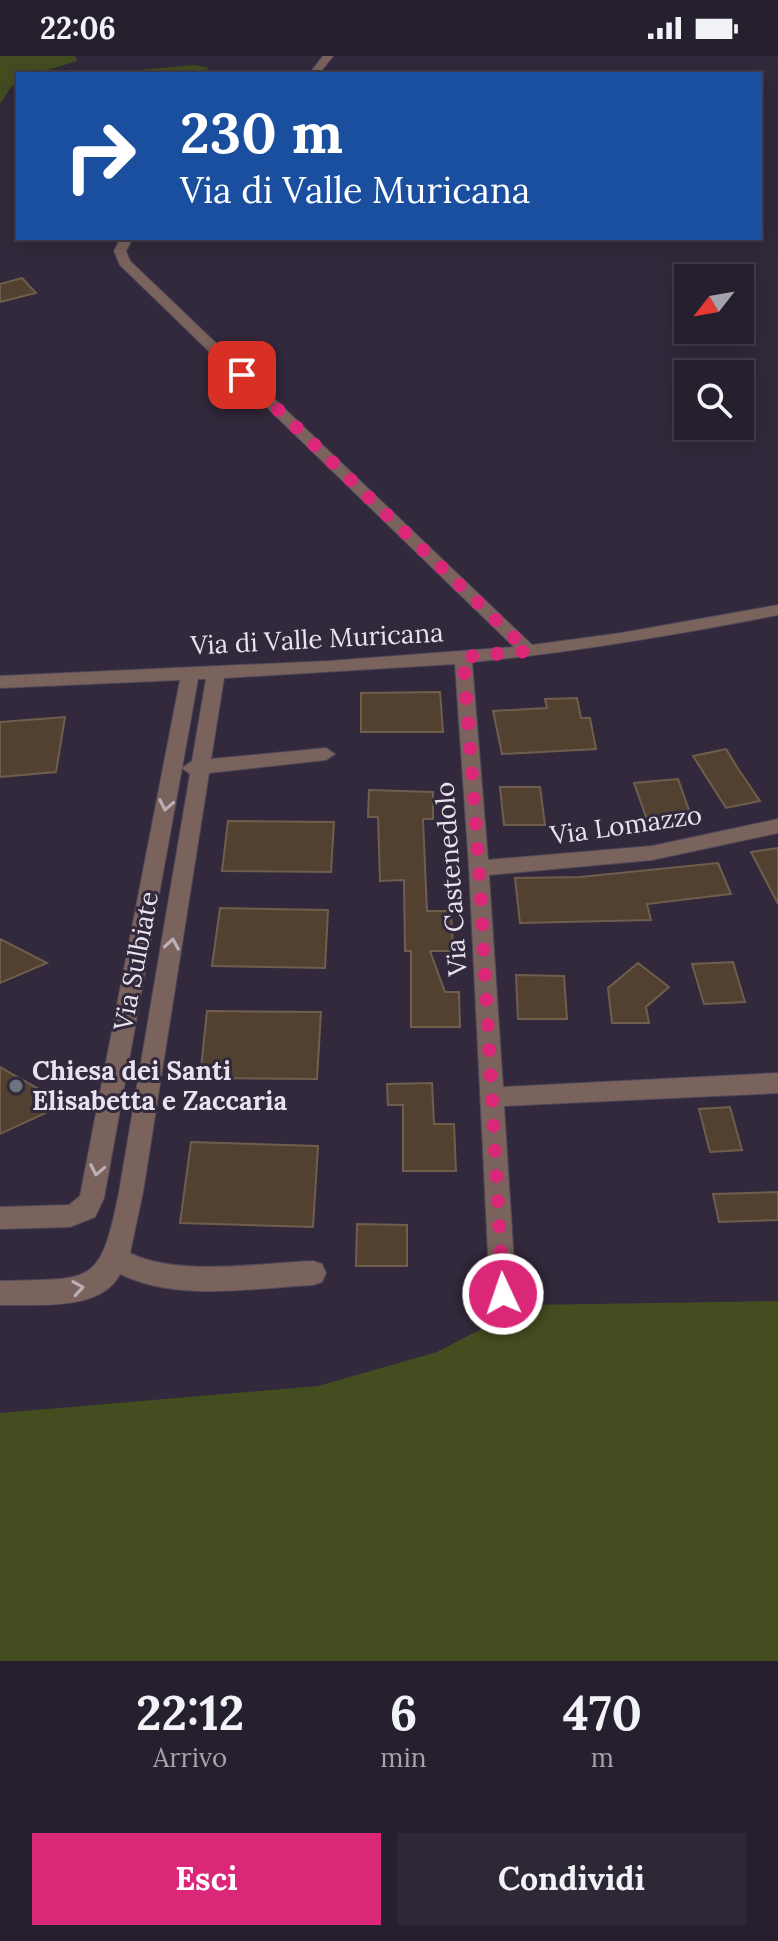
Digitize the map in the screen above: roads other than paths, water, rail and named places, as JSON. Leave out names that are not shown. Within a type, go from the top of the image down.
[{"type":"street","points":[[316,72],[328,56]]},
{"type":"street","points":[[126,240],[120,251],[124,262],[528,651]]},
{"type":"street","name":"Via di Valle Muricana","points":[[0,682],[528,651],[778,610]]},
{"type":"street","name":"Via Castenedolo","points":[[463,657],[479,868],[503,1294]]},
{"type":"street","name":"Via Sulbiate","points":[[117,1259],[124,1237],[216,671]]},
{"type":"street","name":"Via Sulbiate","points":[[0,1218],[70,1216],[86,1209],[92,1198],[190,673]]},
{"type":"street","points":[[173,768],[200,768],[326,754]]},
{"type":"street","name":"Via Lomazzo","points":[[479,868],[652,853],[778,826]]},
{"type":"street","points":[[149,895],[180,895]]},
{"type":"street","points":[[130,995],[163,996]]},
{"type":"street","points":[[493,1097],[778,1083]]},
{"type":"street","points":[[107,1116],[143,1121]]},
{"type":"street","points":[[0,1293],[77,1290],[91,1286],[104,1278],[117,1259],[135,1269],[165,1275],[313,1273]]},
{"type":"place","name":"Chiesa dei Santi Elisabetta e Zaccaria","points":[[16,1086]]}]
